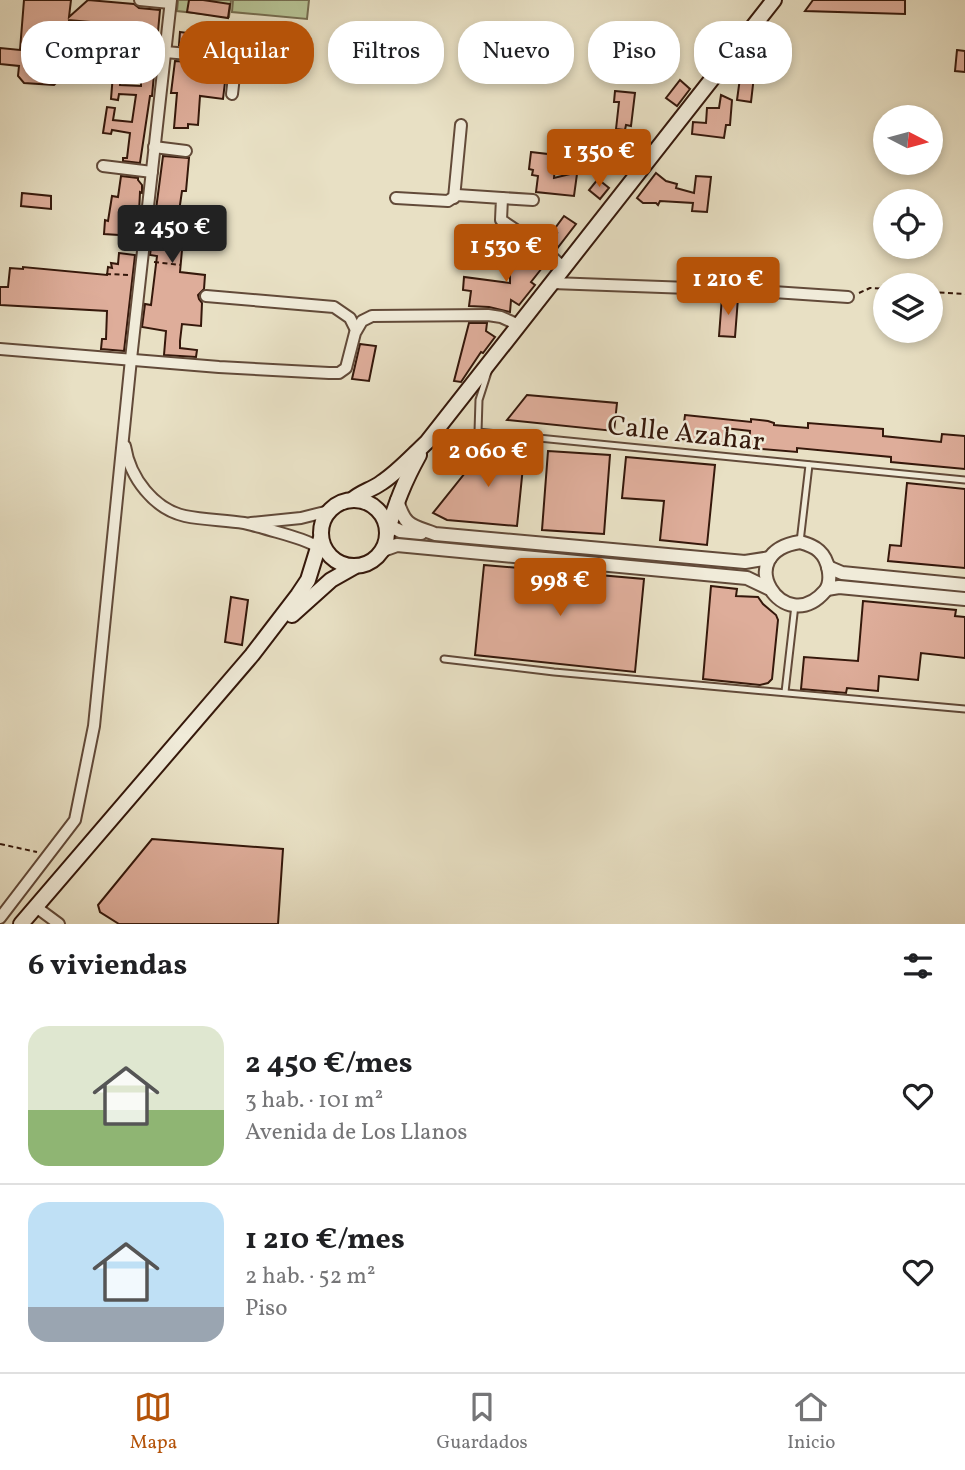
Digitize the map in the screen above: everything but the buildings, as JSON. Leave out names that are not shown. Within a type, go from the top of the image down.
[{"type":"main road","points":[[352,500],[360,493],[379,485],[427,442],[774,0]]},
{"type":"main road","points":[[252,655],[331,580],[376,559],[383,550],[387,527],[397,500],[427,442]]},
{"type":"main road","points":[[21,924],[252,655],[298,595],[308,580],[322,545],[321,528],[329,511],[336,505],[352,500],[361,501],[377,509],[387,527]]},
{"type":"main road","points":[[322,545],[333,559],[354,567]]},
{"type":"street","points":[[140,0],[170,2],[165,52],[236,58],[232,94]]},
{"type":"street","points":[[0,918],[75,820],[94,726],[161,84]]},
{"type":"street","points":[[454,198],[461,125]]},
{"type":"street","points":[[154,147],[186,151]]},
{"type":"street","points":[[103,166],[152,172]]},
{"type":"street","points":[[396,198],[448,201],[457,195],[533,200]]},
{"type":"street","points":[[502,198],[501,220],[540,246],[564,268]]},
{"type":"street","points":[[552,283],[848,296]]},
{"type":"street","points":[[206,296],[334,307],[350,318],[356,330]]},
{"type":"street","points":[[0,349],[219,367],[339,373],[346,368],[356,330],[362,321],[372,316],[488,315],[519,324]]},
{"type":"street","points":[[124,433],[126,452],[133,472],[142,486],[164,507],[182,515],[248,524],[322,545]]},
{"type":"street","points":[[397,500],[407,522],[435,534]]},
{"type":"street","points":[[248,524],[301,518],[329,511]]},
{"type":"street","points":[[387,527],[400,531],[745,562],[770,558]]},
{"type":"street","points":[[295,537],[306,549],[311,569]]},
{"type":"street","points":[[768,588],[766,579],[770,558],[786,544],[800,542],[819,551],[828,566],[830,579],[827,589]]},
{"type":"street","points":[[383,550],[397,545],[747,578],[768,588],[785,603],[795,605],[810,603],[827,589],[839,587],[965,599]]},
{"type":"street","points":[[828,566],[842,573],[965,585]]},
{"type":"street","points":[[36,907],[60,924]]},
{"type":"lane","name":"Calle Azahar","points":[[493,358],[479,400],[478,432],[965,481]]},
{"type":"lane","points":[[800,542],[809,466]]},
{"type":"lane","points":[[785,692],[795,605]]},
{"type":"lane","points":[[444,660],[965,709]]},
{"type":"path","points":[[142,261],[181,265]]},
{"type":"path","points":[[106,274],[140,276]]},
{"type":"path","points":[[848,296],[873,288]]},
{"type":"path","points":[[943,293],[965,294]]},
{"type":"path","points":[[0,844],[49,854]]},
{"type":"green space","points":[[178,0],[231,0],[229,17],[177,11]]},
{"type":"green space","points":[[233,0],[309,0],[307,19],[232,12]]}]
